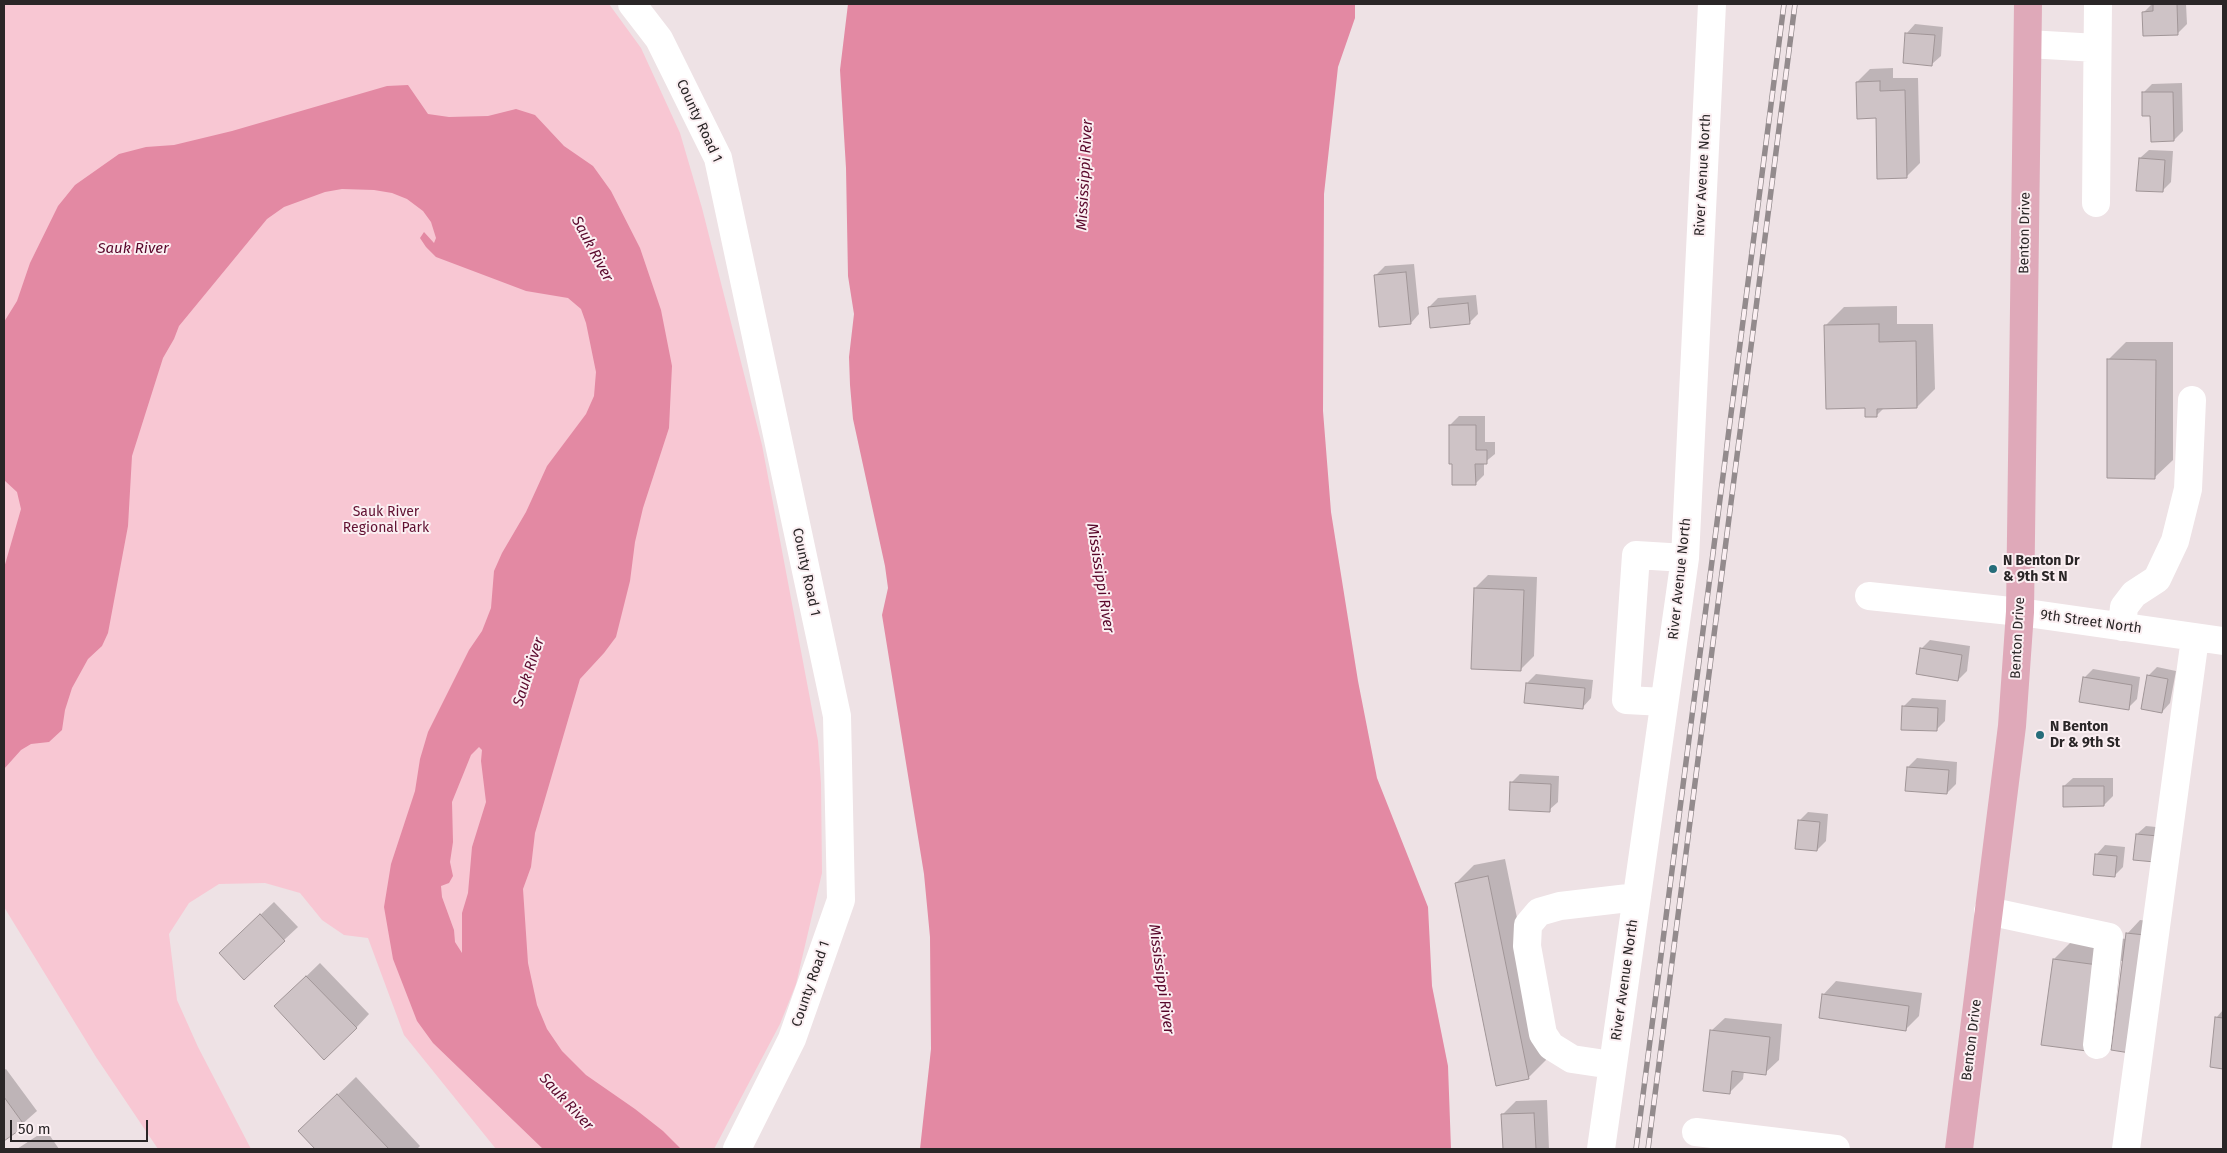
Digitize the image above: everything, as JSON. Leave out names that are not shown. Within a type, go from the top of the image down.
[{"type":"main road","name":"Benton Drive","points":[[1959,1149],[2012,726],[2020,612],[2028,4]]},
{"type":"street","name":"County Road 1","points":[[632,4],[659,39],[718,158],[837,716],[840,900],[792,1039],[737,1149]]},
{"type":"street","name":"River Avenue North","points":[[1600,1149],[1685,558],[1712,4]]},
{"type":"street","points":[[2096,202],[2098,4]]},
{"type":"street","points":[[2028,44],[2097,48]]},
{"type":"street","points":[[2122,627],[2124,607],[2134,594],[2157,579],[2175,541],[2188,489],[2192,400]]},
{"type":"street","points":[[1664,702],[1626,700],[1636,555],[1685,558]]},
{"type":"street","name":"9th Street North","points":[[1869,596],[2020,612],[2223,641]]},
{"type":"street","points":[[2126,1149],[2195,638]]},
{"type":"street","points":[[1612,1065],[1572,1059],[1551,1046],[1544,1034],[1527,946],[1528,925],[1539,912],[1560,906],[1636,897]]},
{"type":"street","points":[[1988,911],[2109,937],[2097,1045]]},
{"type":"street","points":[[1696,1132],[1836,1149]]},
{"type":"green space","name":"Sauk River Regional Park","points":[[4,4],[609,4],[641,48],[680,133],[702,208],[762,445],[818,741],[821,783],[822,873],[796,984],[780,1024],[714,1149],[496,1149],[404,1035],[368,938],[344,935],[322,920],[300,893],[265,883],[219,884],[189,903],[169,934],[177,1000],[198,1047],[251,1149],[158,1149],[96,1057],[4,907]]},
{"type":"water","name":"Mississippi River","points":[[848,4],[1355,4],[1355,18],[1338,67],[1324,194],[1323,411],[1331,512],[1358,681],[1377,778],[1428,907],[1432,986],[1448,1066],[1451,1149],[920,1149],[931,1049],[930,937],[924,874],[882,615],[888,588],[885,566],[853,419],[850,385],[849,357],[854,314],[848,276],[846,168],[840,70]]},
{"type":"water","name":"Sauk River","points":[[408,85],[428,114],[449,117],[488,116],[516,109],[535,115],[564,146],[593,166],[611,191],[640,248],[661,310],[672,366],[669,428],[643,508],[635,542],[630,581],[616,637],[580,679],[535,833],[531,867],[523,889],[528,963],[537,1005],[547,1029],[562,1051],[586,1075],[635,1109],[663,1131],[681,1149],[543,1149],[433,1043],[417,1021],[393,959],[384,907],[391,864],[415,791],[420,759],[428,732],[469,650],[482,631],[491,608],[494,571],[502,553],[526,512],[547,466],[586,414],[594,396],[596,372],[586,323],[581,309],[568,298],[526,291],[436,257],[420,238],[424,232],[434,243],[436,238],[431,222],[423,211],[407,199],[392,193],[374,190],[342,189],[325,192],[284,207],[267,219],[179,326],[163,358],[132,456],[128,526],[108,633],[102,646],[88,659],[72,688],[65,710],[62,730],[49,742],[31,744],[21,750],[4,769],[4,568],[21,509],[17,492],[4,480],[4,322],[17,301],[30,263],[58,206],[75,185],[119,154],[146,147],[174,145],[232,131],[387,86]],"holes":[[[479,747],[482,750],[481,761],[486,802],[472,847],[468,893],[462,913],[462,953],[455,942],[454,930],[442,897],[441,886],[449,883],[453,876],[450,862],[453,842],[452,802],[471,755]]]},
{"type":"building","points":[[2153,4],[2177,4],[2178,35],[2143,36],[2142,12],[2153,11]]},
{"type":"building","points":[[1905,33],[1935,35],[1932,66],[1903,63]]},
{"type":"building","points":[[1880,81],[1880,91],[1905,90],[1907,178],[1877,179],[1876,118],[1857,119],[1856,82]]},
{"type":"building","points":[[2142,92],[2173,92],[2174,141],[2151,142],[2150,116],[2142,116]]},
{"type":"building","points":[[2139,158],[2165,160],[2163,192],[2136,191]]},
{"type":"building","points":[[1406,272],[1411,324],[1379,327],[1374,275]]},
{"type":"building","points":[[1468,303],[1470,324],[1430,328],[1428,307]]},
{"type":"building","points":[[1879,324],[1879,342],[1916,341],[1917,408],[1877,409],[1877,417],[1865,417],[1865,408],[1826,409],[1824,325]]},
{"type":"building","points":[[2107,359],[2156,360],[2155,479],[2107,478]]},
{"type":"building","points":[[1449,425],[1476,425],[1476,450],[1487,450],[1487,464],[1475,464],[1476,485],[1452,485],[1452,464],[1449,464]]},
{"type":"building","points":[[1474,588],[1524,590],[1521,671],[1471,669]]},
{"type":"building","points":[[1920,648],[1962,655],[1958,681],[1916,674]]},
{"type":"building","points":[[2147,675],[2168,679],[2162,713],[2141,709]]},
{"type":"building","points":[[2083,677],[2132,685],[2129,710],[2079,702]]},
{"type":"building","points":[[1526,683],[1585,688],[1583,709],[1524,703]]},
{"type":"building","points":[[1902,706],[1938,708],[1937,731],[1901,730]]},
{"type":"building","points":[[1907,767],[1949,770],[1947,794],[1905,791]]},
{"type":"building","points":[[1510,782],[1551,784],[1550,812],[1509,810]]},
{"type":"building","points":[[2063,786],[2104,786],[2104,806],[2063,807]]},
{"type":"building","points":[[1798,820],[1820,822],[1817,851],[1795,849]]},
{"type":"building","points":[[2136,834],[2158,836],[2155,862],[2133,860]]},
{"type":"building","points":[[2095,854],[2117,856],[2115,877],[2093,875]]},
{"type":"building","points":[[1488,876],[1529,1079],[1496,1086],[1455,883]]},
{"type":"building","points":[[260,914],[285,941],[244,980],[219,953]]},
{"type":"building","points":[[2126,933],[2145,935],[2130,1053],[2111,1050]]},
{"type":"building","points":[[2053,959],[2098,965],[2087,1051],[2041,1045]]},
{"type":"building","points":[[306,976],[357,1028],[324,1060],[274,1006]]},
{"type":"building","points":[[1822,994],[1909,1006],[1906,1031],[1819,1018]]},
{"type":"building","points":[[2215,1017],[2223,1018],[2223,1069],[2210,1067]]},
{"type":"building","points":[[1710,1030],[1770,1037],[1766,1075],[1732,1071],[1730,1094],[1703,1091]]},
{"type":"building","points":[[337,1094],[389,1149],[315,1149],[298,1131]]},
{"type":"building","points":[[4,1097],[25,1126],[4,1141]]},
{"type":"building","points":[[1534,1113],[1536,1149],[1503,1149],[1501,1114]]},
{"type":"railway","points":[[1636,1149],[1784,4]]},
{"type":"railway","points":[[1648,1149],[1795,4]]},
{"type":"place","name":"N Benton Dr & 9th St N","points":[[1993,569]]},
{"type":"place","name":"N Benton Dr & 9th St","points":[[2040,735]]}]
